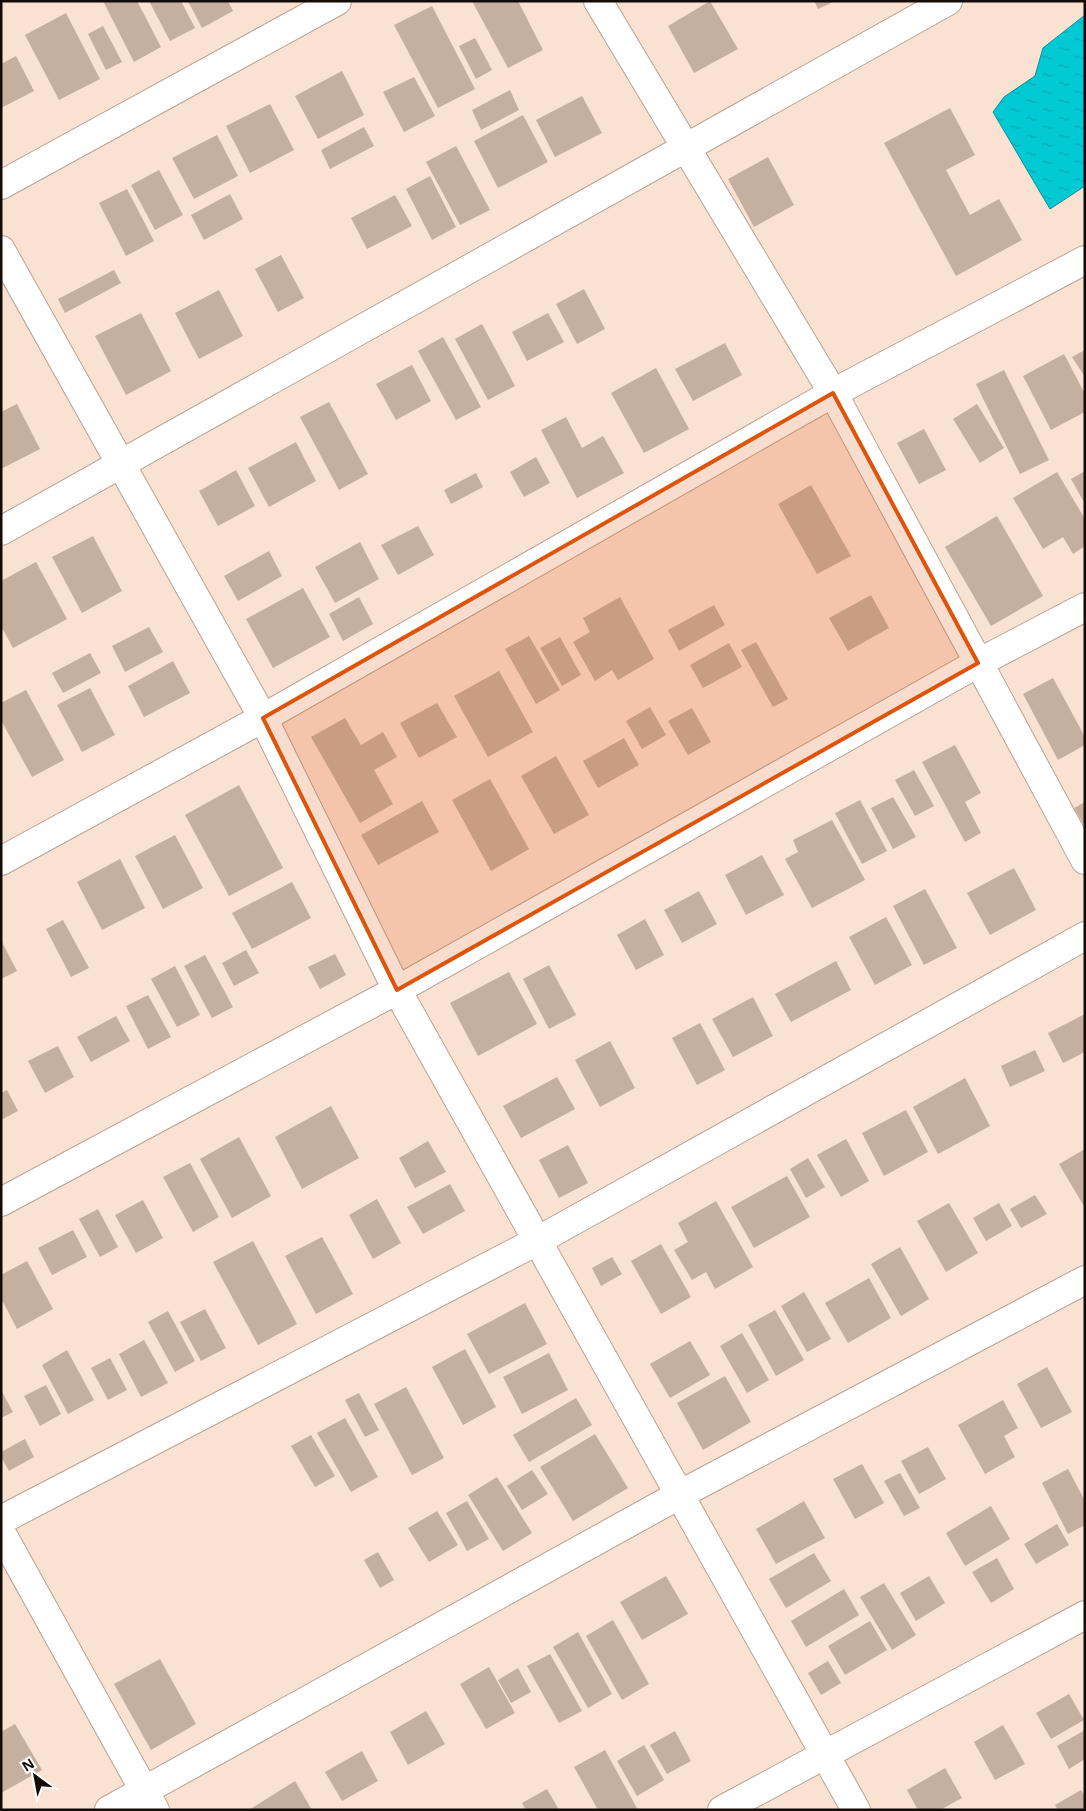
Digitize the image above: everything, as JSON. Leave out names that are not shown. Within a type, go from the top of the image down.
[{"type":"street","points":[[1,185],[337,1]]},
{"type":"street","points":[[598,1],[684,148],[833,393],[1085,860]]},
{"type":"street","points":[[1,531],[948,1]]},
{"type":"street","points":[[1,250],[122,463],[263,718],[397,990],[856,1810]]},
{"type":"street","points":[[1,861],[263,718],[833,393],[1085,260]]},
{"type":"street","points":[[1,1202],[397,990],[978,663],[1085,607]]},
{"type":"street","points":[[1,1520],[537,1241],[1085,936]]},
{"type":"street","points":[[110,1810],[150,1800],[679,1495],[1085,1280]]},
{"type":"street","points":[[1,1532],[150,1800]]},
{"type":"street","points":[[722,1810],[1085,1615]]},
{"type":"highlighted area","points":[[833,393],[978,663],[397,990],[263,718]]},
{"type":"water","points":[[1085,15],[1085,186],[1050,209],[993,112],[1004,97],[1035,76],[1043,48]]},
{"type":"building","points":[[103,1],[137,1],[161,47],[134,62]]},
{"type":"building","points":[[149,1],[181,1],[195,28],[170,41]]},
{"type":"building","points":[[188,1],[228,1],[233,11],[202,28]]},
{"type":"building","points":[[472,1],[518,1],[543,50],[508,68]]},
{"type":"building","points":[[710,1],[738,49],[694,73],[668,26]]},
{"type":"building","points":[[814,1],[835,1],[818,9]]},
{"type":"building","points":[[432,6],[475,89],[438,108],[394,25]]},
{"type":"building","points":[[66,13],[100,79],[59,100],[25,35]]},
{"type":"building","points":[[103,26],[122,62],[106,70],[88,34]]},
{"type":"building","points":[[475,38],[492,70],[476,79],[459,46]]},
{"type":"building","points":[[16,56],[34,91],[1,108],[1,64]]},
{"type":"building","points":[[342,71],[364,115],[318,139],[295,96]]},
{"type":"building","points":[[414,77],[435,116],[404,132],[383,92]]},
{"type":"building","points":[[510,90],[519,110],[481,130],[472,110]]},
{"type":"building","points":[[582,96],[602,133],[555,157],[536,120]]},
{"type":"building","points":[[270,104],[294,150],[250,173],[226,126]]},
{"type":"building","points":[[950,108],[975,155],[946,170],[970,215],[999,199],[1022,240],[956,276],[884,143]]},
{"type":"building","points":[[523,115],[548,162],[498,188],[474,141]]},
{"type":"building","points":[[364,127],[374,146],[330,169],[321,150]]},
{"type":"building","points":[[217,135],[238,176],[194,199],[172,158]]},
{"type":"building","points":[[456,146],[490,210],[460,225],[426,162]]},
{"type":"building","points":[[768,157],[794,205],[754,227],[728,179]]},
{"type":"building","points":[[159,170],[183,215],[155,230],[131,185]]},
{"type":"building","points":[[430,176],[456,227],[432,240],[406,189]]},
{"type":"building","points":[[127,189],[154,241],[126,256],[99,203]]},
{"type":"building","points":[[230,194],[243,219],[204,240],[191,215]]},
{"type":"building","points":[[395,195],[412,226],[367,249],[351,218]]},
{"type":"building","points":[[281,255],[304,298],[278,312],[255,269]]},
{"type":"building","points":[[114,270],[121,283],[65,313],[58,299]]},
{"type":"building","points":[[584,289],[605,329],[577,344],[556,304]]},
{"type":"building","points":[[219,290],[243,336],[199,359],[175,313]]},
{"type":"building","points":[[141,313],[171,371],[126,395],[95,336]]},
{"type":"building","points":[[548,313],[564,342],[527,361],[512,332]]},
{"type":"building","points":[[482,324],[515,386],[488,400],[455,339]]},
{"type":"building","points":[[443,337],[481,407],[456,420],[418,351]]},
{"type":"building","points":[[725,343],[742,375],[693,401],[675,369]]},
{"type":"building","points":[[1085,350],[1085,377],[1072,357]]},
{"type":"building","points":[[1064,354],[1085,394],[1085,412],[1051,430],[1023,376]]},
{"type":"building","points":[[412,365],[431,401],[396,420],[376,384]]},
{"type":"building","points":[[656,368],[689,429],[644,453],[611,393]]},
{"type":"building","points":[[1004,370],[1049,460],[1020,474],[976,384]]},
{"type":"building","points":[[329,402],[368,474],[339,490],[300,417]]},
{"type":"building","points":[[17,404],[40,449],[1,469],[1,412]]},
{"type":"building","points":[[977,404],[1004,448],[980,463],[953,419]]},
{"type":"building","points":[[566,417],[582,448],[603,436],[624,473],[577,498],[541,430]]},
{"type":"building","points":[[924,429],[946,470],[919,484],[897,443]]},
{"type":"building","points":[[296,442],[316,481],[269,507],[248,468]]},
{"type":"building","points":[[536,457],[550,483],[524,497],[510,472]]},
{"type":"building","points":[[236,470],[255,506],[218,526],[199,491]]},
{"type":"building","points":[[1085,471],[1085,504],[1071,479]]},
{"type":"building","points":[[1057,472],[1085,519],[1085,546],[1073,554],[1063,537],[1043,549],[1013,498]]},
{"type":"building","points":[[476,473],[483,487],[451,504],[444,490]]},
{"type":"building","points":[[811,485],[851,556],[817,574],[778,504]]},
{"type":"building","points":[[997,516],[1043,596],[991,626],[945,547]]},
{"type":"building","points":[[418,526],[434,555],[398,575],[381,545]]},
{"type":"building","points":[[93,536],[122,591],[82,613],[52,557]]},
{"type":"building","points":[[360,542],[379,579],[335,603],[315,567]]},
{"type":"building","points":[[269,551],[282,576],[238,601],[224,576]]},
{"type":"building","points":[[36,562],[67,619],[13,648],[1,626],[1,581]]},
{"type":"building","points":[[303,588],[330,637],[273,668],[246,619]]},
{"type":"building","points":[[871,595],[889,628],[848,651],[829,618]]},
{"type":"building","points":[[359,597],[373,624],[343,641],[329,614]]},
{"type":"building","points":[[620,597],[654,659],[618,680],[612,670],[595,681],[573,642],[590,632],[583,618]]},
{"type":"building","points":[[714,605],[725,625],[679,651],[668,630]]},
{"type":"building","points":[[149,627],[163,652],[125,672],[112,646]]},
{"type":"building","points":[[529,636],[560,690],[536,704],[505,649]]},
{"type":"building","points":[[560,637],[581,675],[562,686],[540,648]]},
{"type":"building","points":[[756,642],[788,699],[773,707],[741,650]]},
{"type":"building","points":[[729,643],[742,667],[703,688],[690,665]]},
{"type":"building","points":[[90,653],[101,673],[63,693],[52,673]]},
{"type":"building","points":[[173,661],[190,693],[144,717],[128,686]]},
{"type":"building","points":[[499,671],[533,732],[488,757],[454,696]]},
{"type":"building","points":[[1053,678],[1085,737],[1085,745],[1058,760],[1023,694]]},
{"type":"building","points":[[90,688],[115,735],[82,752],[57,705]]},
{"type":"building","points":[[26,690],[64,760],[32,777],[1,720],[1,703]]},
{"type":"building","points":[[437,703],[457,737],[419,758],[400,723]]},
{"type":"building","points":[[650,707],[666,735],[642,749],[626,721]]},
{"type":"building","points":[[692,708],[711,742],[688,755],[668,721]]},
{"type":"building","points":[[345,718],[361,745],[383,732],[397,757],[374,770],[393,804],[360,823],[311,737]]},
{"type":"building","points":[[624,738],[639,765],[598,788],[583,761]]},
{"type":"building","points":[[955,745],[981,793],[965,802],[981,833],[965,842],[922,762]]},
{"type":"building","points":[[556,756],[589,815],[554,834],[521,776]]},
{"type":"building","points":[[914,770],[934,806],[915,816],[895,780]]},
{"type":"building","points":[[490,779],[529,849],[491,871],[452,800]]},
{"type":"building","points":[[239,785],[283,868],[229,896],[185,815]]},
{"type":"building","points":[[893,797],[916,837],[893,849],[871,808]]},
{"type":"building","points":[[860,800],[887,851],[862,864],[835,813]]},
{"type":"building","points":[[422,801],[439,832],[378,865],[361,835]]},
{"type":"building","points":[[1085,802],[1085,827],[1074,808]]},
{"type":"building","points":[[832,820],[865,880],[812,908],[785,859],[798,852],[793,840]]},
{"type":"building","points":[[175,835],[203,888],[163,909],[135,856]]},
{"type":"building","points":[[762,855],[784,895],[746,915],[725,875]]},
{"type":"building","points":[[120,859],[145,908],[102,930],[77,882]]},
{"type":"building","points":[[1014,868],[1036,910],[990,935],[967,893]]},
{"type":"building","points":[[292,882],[311,918],[252,949],[232,913]]},
{"type":"building","points":[[925,889],[957,948],[924,965],[893,906]]},
{"type":"building","points":[[699,891],[717,924],[682,943],[664,910]]},
{"type":"building","points":[[886,917],[912,965],[875,985],[849,937]]},
{"type":"building","points":[[645,919],[664,955],[636,970],[617,935]]},
{"type":"building","points":[[63,920],[89,968],[71,977],[46,929]]},
{"type":"building","points":[[1,940],[17,971],[1,979]]},
{"type":"building","points":[[246,950],[259,973],[234,986],[222,963]]},
{"type":"building","points":[[335,954],[346,975],[320,989],[308,967]]},
{"type":"building","points":[[205,955],[233,1007],[212,1018],[184,966]]},
{"type":"building","points":[[836,961],[851,990],[791,1022],[775,994]]},
{"type":"building","points":[[549,965],[576,1015],[549,1029],[523,979]]},
{"type":"building","points":[[175,966],[200,1015],[177,1027],[151,979]]},
{"type":"building","points":[[509,972],[537,1024],[478,1056],[450,1003]]},
{"type":"building","points":[[148,995],[171,1037],[148,1049],[126,1006]]},
{"type":"building","points":[[753,997],[773,1036],[733,1057],[712,1019]]},
{"type":"building","points":[[1085,1014],[1085,1052],[1063,1063],[1048,1033]]},
{"type":"building","points":[[116,1016],[130,1041],[91,1062],[77,1037]]},
{"type":"building","points":[[700,1023],[725,1070],[697,1085],[672,1038]]},
{"type":"building","points":[[610,1041],[635,1088],[600,1107],[575,1060]]},
{"type":"building","points":[[58,1046],[74,1077],[45,1093],[28,1061]]},
{"type":"building","points":[[1035,1050],[1045,1071],[1010,1087],[1001,1066]]},
{"type":"building","points":[[557,1077],[575,1109],[521,1138],[503,1106]]},
{"type":"building","points":[[965,1078],[990,1126],[938,1154],[913,1107]]},
{"type":"building","points":[[7,1090],[18,1111],[1,1120],[1,1093]]},
{"type":"building","points":[[331,1106],[359,1158],[302,1189],[275,1137]]},
{"type":"building","points":[[906,1110],[928,1152],[884,1176],[862,1133]]},
{"type":"building","points":[[239,1137],[271,1196],[232,1218],[200,1159]]},
{"type":"building","points":[[846,1139],[869,1181],[841,1197],[817,1155]]},
{"type":"building","points":[[428,1141],[446,1172],[415,1188],[399,1158]]},
{"type":"building","points":[[568,1145],[588,1183],[559,1198],[539,1160]]},
{"type":"building","points":[[1085,1149],[1085,1208],[1059,1164]]},
{"type":"building","points":[[808,1158],[825,1187],[806,1198],[790,1169]]},
{"type":"building","points":[[190,1163],[219,1217],[193,1232],[163,1177]]},
{"type":"building","points":[[787,1176],[810,1217],[754,1248],[731,1207]]},
{"type":"building","points":[[450,1184],[465,1211],[423,1234],[407,1207]]},
{"type":"building","points":[[1035,1195],[1047,1214],[1021,1228],[1010,1209]]},
{"type":"building","points":[[377,1199],[401,1243],[373,1259],[349,1215]]},
{"type":"building","points":[[143,1200],[163,1238],[136,1253],[115,1215]]},
{"type":"building","points":[[716,1201],[753,1267],[715,1289],[706,1272],[692,1280],[674,1250],[688,1242],[678,1223]]},
{"type":"building","points":[[949,1203],[978,1253],[946,1272],[917,1221]]},
{"type":"building","points":[[999,1203],[1012,1226],[986,1241],[973,1218]]},
{"type":"building","points":[[98,1209],[118,1247],[100,1257],[79,1219]]},
{"type":"building","points":[[73,1230],[87,1257],[52,1275],[38,1248]]},
{"type":"building","points":[[322,1237],[353,1294],[316,1314],[285,1256]]},
{"type":"building","points":[[253,1241],[297,1324],[258,1345],[213,1262]]},
{"type":"building","points":[[661,1244],[691,1297],[661,1314],[631,1261]]},
{"type":"building","points":[[900,1247],[929,1299],[901,1316],[871,1264]]},
{"type":"building","points":[[612,1257],[622,1274],[601,1286],[592,1268]]},
{"type":"building","points":[[27,1261],[53,1309],[17,1329],[1,1298],[1,1275]]},
{"type":"building","points":[[869,1278],[891,1318],[848,1343],[825,1303]]},
{"type":"building","points":[[804,1292],[831,1339],[807,1352],[781,1306]]},
{"type":"building","points":[[525,1303],[547,1344],[489,1374],[467,1334]]},
{"type":"building","points":[[205,1309],[226,1348],[201,1361],[180,1322]]},
{"type":"building","points":[[775,1310],[804,1360],[776,1376],[748,1325]]},
{"type":"building","points":[[168,1311],[195,1361],[175,1372],[148,1322]]},
{"type":"building","points":[[742,1333],[769,1380],[747,1393],[720,1346]]},
{"type":"building","points":[[144,1340],[168,1383],[141,1397],[119,1354]]},
{"type":"building","points":[[690,1341],[710,1375],[670,1398],[650,1364]]},
{"type":"building","points":[[465,1349],[496,1407],[463,1425],[432,1367]]},
{"type":"building","points":[[67,1350],[94,1400],[68,1414],[42,1365]]},
{"type":"building","points":[[549,1353],[568,1390],[522,1414],[503,1377]]},
{"type":"building","points":[[110,1358],[127,1390],[108,1400],[91,1368]]},
{"type":"building","points":[[1047,1367],[1072,1412],[1041,1428],[1017,1384]]},
{"type":"building","points":[[725,1376],[751,1422],[703,1450],[677,1403]]},
{"type":"building","points":[[46,1385],[61,1414],[40,1426],[24,1396]]},
{"type":"building","points":[[406,1387],[444,1458],[412,1475],[374,1404]]},
{"type":"building","points":[[1,1390],[13,1412],[1,1418]]},
{"type":"building","points":[[359,1393],[379,1430],[365,1437],[345,1400]]},
{"type":"building","points":[[576,1398],[592,1425],[529,1462],[513,1435]]},
{"type":"building","points":[[1003,1400],[1018,1428],[1004,1436],[1015,1457],[985,1474],[958,1425]]},
{"type":"building","points":[[345,1418],[378,1477],[351,1492],[317,1433]]},
{"type":"building","points":[[595,1434],[628,1488],[573,1521],[540,1467]]},
{"type":"building","points":[[311,1435],[335,1476],[315,1487],[291,1446]]},
{"type":"building","points":[[25,1439],[34,1457],[9,1471],[1,1457],[1,1452]]},
{"type":"building","points":[[928,1447],[946,1479],[919,1494],[901,1461]]},
{"type":"building","points":[[862,1464],[884,1503],[855,1519],[833,1479]]},
{"type":"building","points":[[1068,1469],[1085,1501],[1085,1525],[1068,1534],[1042,1483]]},
{"type":"building","points":[[532,1470],[548,1494],[522,1510],[507,1486]]},
{"type":"building","points":[[900,1473],[920,1508],[904,1516],[884,1481]]},
{"type":"building","points":[[497,1477],[532,1533],[503,1551],[468,1495]]},
{"type":"building","points":[[467,1501],[489,1539],[467,1551],[446,1513]]},
{"type":"building","points":[[804,1501],[825,1538],[776,1564],[756,1529]]},
{"type":"building","points":[[991,1506],[1010,1539],[965,1566],[946,1533]]},
{"type":"building","points":[[437,1511],[458,1545],[429,1562],[408,1528]]},
{"type":"building","points":[[1057,1524],[1069,1545],[1036,1564],[1024,1544]]},
{"type":"building","points":[[378,1552],[394,1580],[380,1588],[364,1560]]},
{"type":"building","points":[[814,1553],[831,1581],[786,1608],[769,1579]]},
{"type":"building","points":[[997,1558],[1014,1589],[991,1603],[972,1572]]},
{"type":"building","points":[[666,1576],[688,1614],[642,1640],[620,1602]]},
{"type":"building","points":[[929,1576],[945,1603],[916,1621],[900,1593]]},
{"type":"building","points":[[884,1583],[916,1635],[892,1650],[860,1597]]},
{"type":"building","points":[[844,1589],[859,1615],[806,1647],[791,1621]]},
{"type":"building","points":[[613,1620],[649,1684],[622,1700],[586,1636]]},
{"type":"building","points":[[870,1621],[887,1650],[845,1675],[828,1646]]},
{"type":"building","points":[[578,1632],[612,1694],[588,1708],[553,1647]]},
{"type":"building","points":[[550,1654],[582,1711],[559,1723],[527,1666]]},
{"type":"building","points":[[160,1659],[196,1724],[151,1750],[114,1684]]},
{"type":"building","points":[[828,1661],[841,1683],[821,1695],[808,1673]]},
{"type":"building","points":[[489,1667],[515,1713],[486,1729],[460,1684]]},
{"type":"building","points":[[518,1668],[531,1692],[511,1703],[498,1680]]},
{"type":"building","points":[[1069,1694],[1084,1720],[1051,1739],[1036,1713]]},
{"type":"building","points":[[426,1711],[445,1744],[408,1765],[390,1732]]},
{"type":"building","points":[[15,1724],[42,1770],[1,1793],[1,1732]]},
{"type":"building","points":[[1003,1725],[1025,1764],[995,1780],[974,1742]]},
{"type":"building","points":[[1085,1730],[1085,1759],[1069,1769],[1057,1746]]},
{"type":"building","points":[[675,1731],[691,1761],[667,1774],[650,1745]]},
{"type":"building","points":[[644,1745],[664,1780],[637,1796],[617,1761]]},
{"type":"building","points":[[605,1750],[638,1810],[598,1810],[574,1767]]},
{"type":"building","points":[[362,1751],[378,1781],[342,1801],[325,1772]]},
{"type":"building","points":[[945,1768],[962,1798],[940,1810],[918,1810],[907,1790]]},
{"type":"building","points":[[295,1781],[312,1810],[249,1810]]},
{"type":"building","points":[[547,1789],[559,1810],[526,1810],[522,1803]]},
{"type":"building","points":[[1081,1790],[1085,1796],[1085,1810],[1058,1810],[1055,1805]]}]
